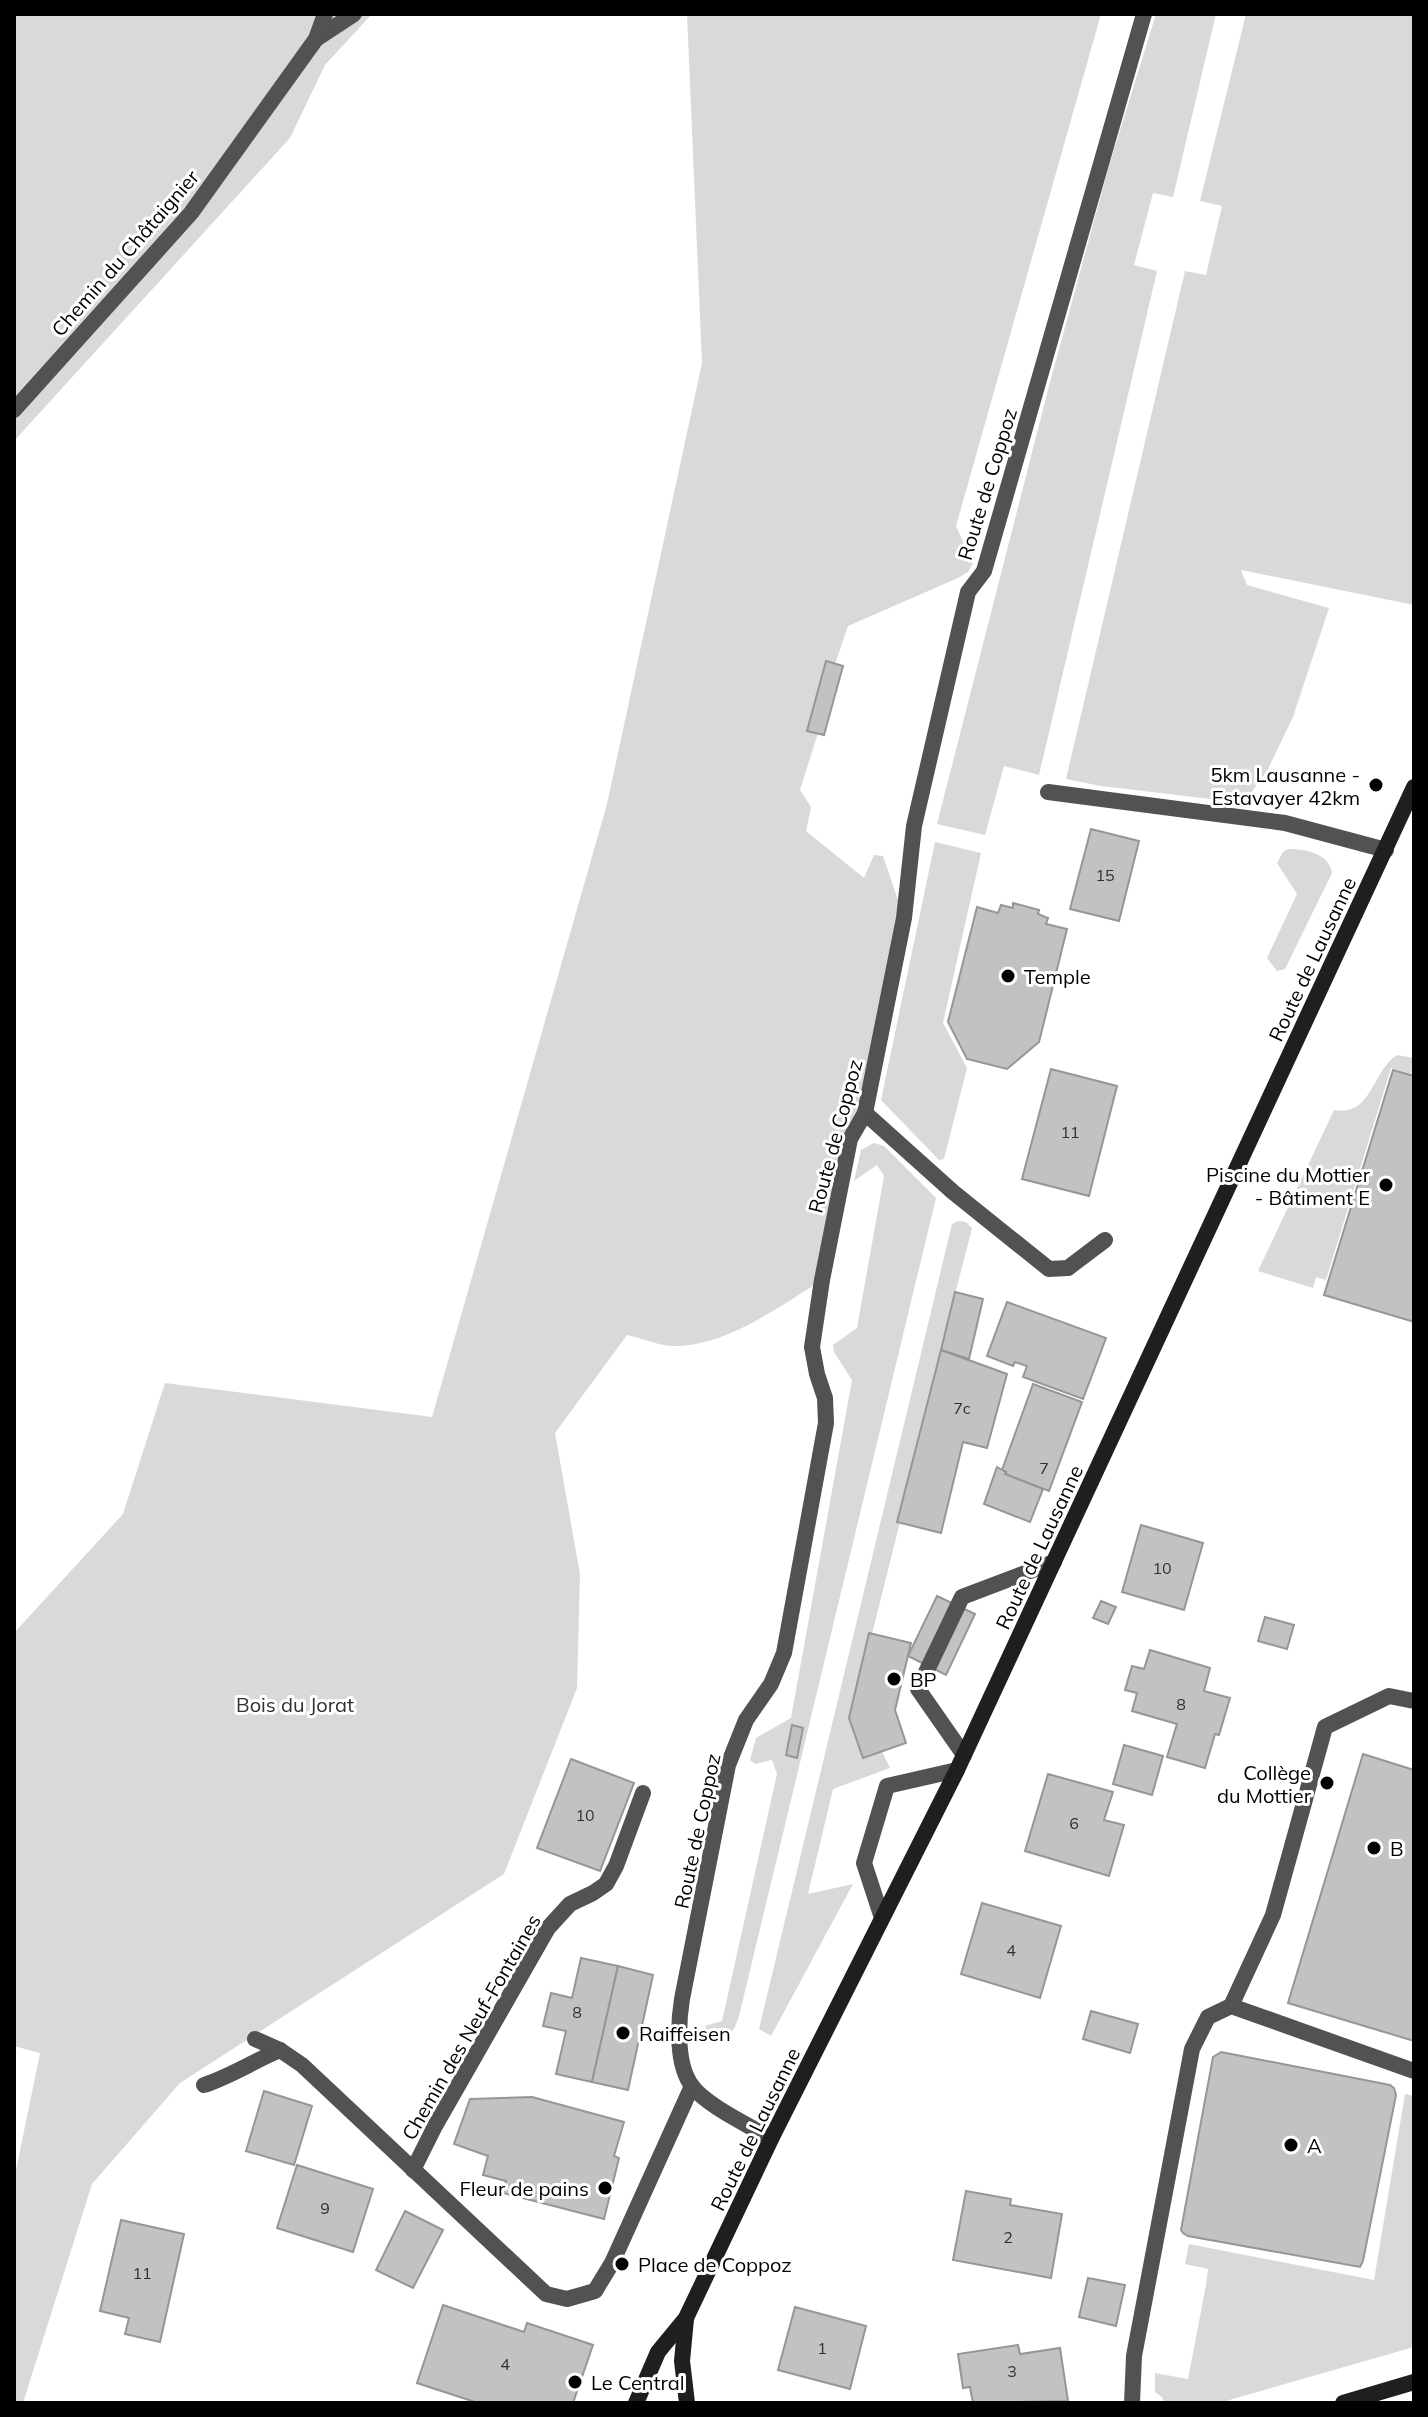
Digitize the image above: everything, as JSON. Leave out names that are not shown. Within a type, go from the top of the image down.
[{"type":"main road","name":"Route de Lausanne","points":[[636,2403],[658,2352],[686,2318],[771,2139],[960,1762],[1386,850],[1409,812],[1414,787]]},
{"type":"main road","name":"Route de Lausanne","points":[[686,2318],[682,2361],[687,2403]]},
{"type":"main road","points":[[1343,2403],[1414,2382]]},
{"type":"street","name":"Chemin du Châtaignier","points":[[14,410],[191,213],[316,39],[325,14]]},
{"type":"street","name":"Chemin du Châtaignier","points":[[316,39],[354,14]]},
{"type":"street","name":"Route de Coppoz","points":[[692,2086],[678,2028],[682,1999],[728,1765],[746,1720],[771,1684],[784,1653],[826,1423],[825,1398],[812,1347],[822,1280],[850,1139],[865,1113],[904,918],[914,826],[968,592],[984,571],[1144,14]]},
{"type":"street","points":[[1048,792],[1285,823],[1386,850]]},
{"type":"street","points":[[865,1113],[953,1192],[1049,1269],[1068,1268],[1105,1240]]},
{"type":"street","points":[[882,1918],[864,1863],[887,1786],[960,1762],[918,1689],[962,1597],[1054,1562]]},
{"type":"street","points":[[1132,2403],[1134,2356],[1192,2049],[1208,2017],[1231,2006],[1273,1915],[1325,1727],[1389,1696],[1414,1701]]},
{"type":"street","name":"Chemin des Neuf-Fontaines","points":[[413,2170],[548,1928],[570,1904],[606,1884],[616,1866],[643,1793]]},
{"type":"street","points":[[1231,2006],[1414,2071]]},
{"type":"street","name":"Chemin des Neuf-Fontaines","points":[[255,2039],[280,2050],[302,2065],[546,2294],[567,2299],[595,2291],[612,2263],[692,2086]]},
{"type":"street","points":[[204,2085],[232,2075],[280,2050]]},
{"type":"street","points":[[692,2086],[710,2102],[771,2139]]},
{"type":"green space","points":[[14,14],[372,14],[325,65],[290,138],[14,441]]},
{"type":"green space","name":"Bois du Jorat","points":[[687,14],[1101,14],[956,526],[973,563],[968,572],[958,578],[848,626],[835,664],[826,662],[807,730],[818,733],[800,790],[811,807],[806,831],[864,878],[874,855],[883,856],[904,918],[865,1113],[850,1140],[822,1280],[752,1323],[714,1339],[670,1346],[627,1335],[555,1433],[580,1574],[577,1688],[504,1874],[180,2083],[92,2184],[23,2403],[14,2403],[14,2180],[40,2053],[14,2046],[14,1633],[123,1514],[165,1383],[432,1417],[607,804],[702,363]]},
{"type":"green space","points":[[1156,14],[1216,14],[1173,197],[1153,193],[1134,265],[1157,271],[1039,775],[1004,766],[985,835],[937,824],[1050,382],[1109,166]]},
{"type":"green space","points":[[1246,14],[1414,14],[1414,605],[1241,570],[1247,585],[1329,608],[1293,717],[1268,769],[1244,803],[1066,779],[1185,271],[1206,275],[1222,206],[1200,201]]},
{"type":"green space","points":[[935,842],[981,853],[943,1023],[967,1068],[944,1159],[939,1160],[881,1100]]},
{"type":"green space","points":[[1288,849],[1309,851],[1321,857],[1332,873],[1285,969],[1277,971],[1267,958],[1297,894],[1277,863]]},
{"type":"green space","points":[[1397,1055],[1414,1058],[1411,1074],[1391,1068],[1326,1280],[1316,1277],[1313,1288],[1258,1271],[1334,1110],[1356,1107]]},
{"type":"green space","points":[[874,1143],[884,1146],[936,1198],[739,2016],[730,2034],[711,2037],[705,2026],[722,2021],[777,1774],[772,1760],[755,1764],[750,1760],[756,1738],[791,1718],[852,1380],[834,1352],[833,1345],[857,1328],[884,1176],[877,1165],[854,1181],[861,1150]]},
{"type":"green space","points":[[966,1222],[972,1228],[849,1718],[863,1757],[882,1751],[890,1768],[833,1789],[808,1894],[853,1884],[771,2036],[759,2029],[952,1224]]},
{"type":"green space","points":[[1405,2094],[1414,2096],[1414,2347],[1219,2403],[1164,2403],[1155,2392],[1155,2373],[1188,2379],[1206,2285],[1208,2269],[1185,2264],[1189,2244],[1374,2280]]},
{"type":"building","points":[[826,661],[843,666],[824,735],[807,731]]},
{"type":"building","points":[[1091,829],[1139,841],[1119,921],[1070,909]]},
{"type":"building","name":"Temple","points":[[1013,903],[1039,910],[1038,914],[1048,918],[1046,924],[1067,929],[1039,1042],[1007,1069],[967,1059],[948,1022],[977,907],[998,913],[1001,905],[1013,908]]},
{"type":"building","points":[[1051,1069],[1117,1086],[1089,1196],[1022,1179]]},
{"type":"building","name":"Piscine du Mottier - Bâtiment E","points":[[1393,1070],[1414,1076],[1414,1322],[1324,1295]]},
{"type":"building","points":[[955,1292],[983,1299],[969,1359],[941,1350]]},
{"type":"building","points":[[1007,1302],[1106,1338],[1083,1399],[1023,1377],[1027,1366],[1015,1362],[1013,1366],[987,1356]]},
{"type":"building","points":[[941,1350],[1007,1374],[987,1448],[963,1442],[941,1533],[897,1522]]},
{"type":"building","points":[[1033,1384],[1082,1402],[1049,1491],[1005,1474],[1002,1470]]},
{"type":"building","points":[[997,1467],[1005,1474],[1043,1489],[1030,1522],[984,1504]]},
{"type":"building","points":[[1141,1525],[1203,1543],[1184,1610],[1122,1592]]},
{"type":"building","points":[[937,1596],[975,1614],[946,1675],[908,1656]]},
{"type":"building","points":[[1101,1601],[1116,1607],[1108,1624],[1093,1618]]},
{"type":"building","points":[[1265,1617],[1294,1625],[1287,1649],[1258,1641]]},
{"type":"building","points":[[869,1633],[911,1643],[895,1710],[906,1743],[863,1758],[849,1718]]},
{"type":"building","points":[[1150,1650],[1210,1668],[1204,1691],[1230,1698],[1205,1768],[1167,1757],[1177,1724],[1132,1711],[1137,1693],[1125,1690],[1132,1666],[1144,1669]]},
{"type":"building","points":[[792,1725],[803,1728],[797,1758],[786,1755]]},
{"type":"building","points":[[1124,1745],[1163,1756],[1152,1795],[1113,1784]]},
{"type":"building","name":"B","points":[[1363,1754],[1414,1770],[1414,2041],[1288,2003]]},
{"type":"building","points":[[571,1759],[634,1783],[600,1871],[537,1848]]},
{"type":"building","points":[[1048,1774],[1113,1792],[1104,1820],[1124,1825],[1109,1876],[1025,1851]]},
{"type":"building","points":[[982,1903],[1061,1926],[1040,1998],[961,1974]]},
{"type":"building","points":[[581,1958],[618,1966],[592,2082],[556,2074],[566,2031],[543,2026],[551,1993],[572,1998]]},
{"type":"building","points":[[618,1966],[653,1975],[628,2090],[592,2082]]},
{"type":"building","points":[[1091,2011],[1138,2024],[1130,2053],[1083,2039]]},
{"type":"building","name":"A","points":[[1221,2052],[1394,2088],[1396,2095],[1360,2267],[1188,2236],[1181,2230],[1213,2057]]},
{"type":"building","points":[[264,2091],[312,2106],[294,2165],[246,2151]]},
{"type":"building","points":[[532,2097],[624,2122],[614,2156],[619,2158],[604,2219],[503,2193],[506,2181],[483,2175],[488,2156],[454,2144],[470,2099]]},
{"type":"building","points":[[297,2165],[373,2189],[353,2252],[277,2228]]},
{"type":"building","points":[[966,2191],[1011,2199],[1010,2205],[1062,2214],[1051,2278],[953,2260]]},
{"type":"building","points":[[405,2211],[443,2230],[413,2288],[376,2270]]},
{"type":"building","points":[[121,2220],[184,2234],[160,2342],[125,2334],[129,2318],[100,2311]]},
{"type":"building","points":[[1088,2278],[1125,2285],[1116,2326],[1079,2317]]},
{"type":"building","points":[[443,2305],[524,2332],[527,2323],[593,2345],[573,2403],[478,2403],[417,2383]]},
{"type":"building","points":[[795,2307],[866,2326],[850,2389],[778,2370]]},
{"type":"building","points":[[1018,2345],[1020,2354],[1060,2348],[1068,2401],[973,2403],[970,2387],[963,2388],[958,2354]]},
{"type":"place","name":"5km Lausanne - Estavayer 42km","points":[[1376,785]]},
{"type":"place","name":"Temple","points":[[1008,976]]},
{"type":"place","name":"Piscine du Mottier - Bâtiment E","points":[[1386,1185]]},
{"type":"place","name":"BP","points":[[894,1679]]},
{"type":"place","name":"Collège du Mottier","points":[[1327,1783]]},
{"type":"place","name":"B","points":[[1374,1848]]},
{"type":"place","name":"Raiffeisen","points":[[623,2033]]},
{"type":"place","name":"A","points":[[1291,2145]]},
{"type":"place","name":"Fleur de pains","points":[[605,2188]]},
{"type":"place","name":"Place de Coppoz","points":[[622,2264]]},
{"type":"place","name":"Le Central","points":[[575,2382]]}]
